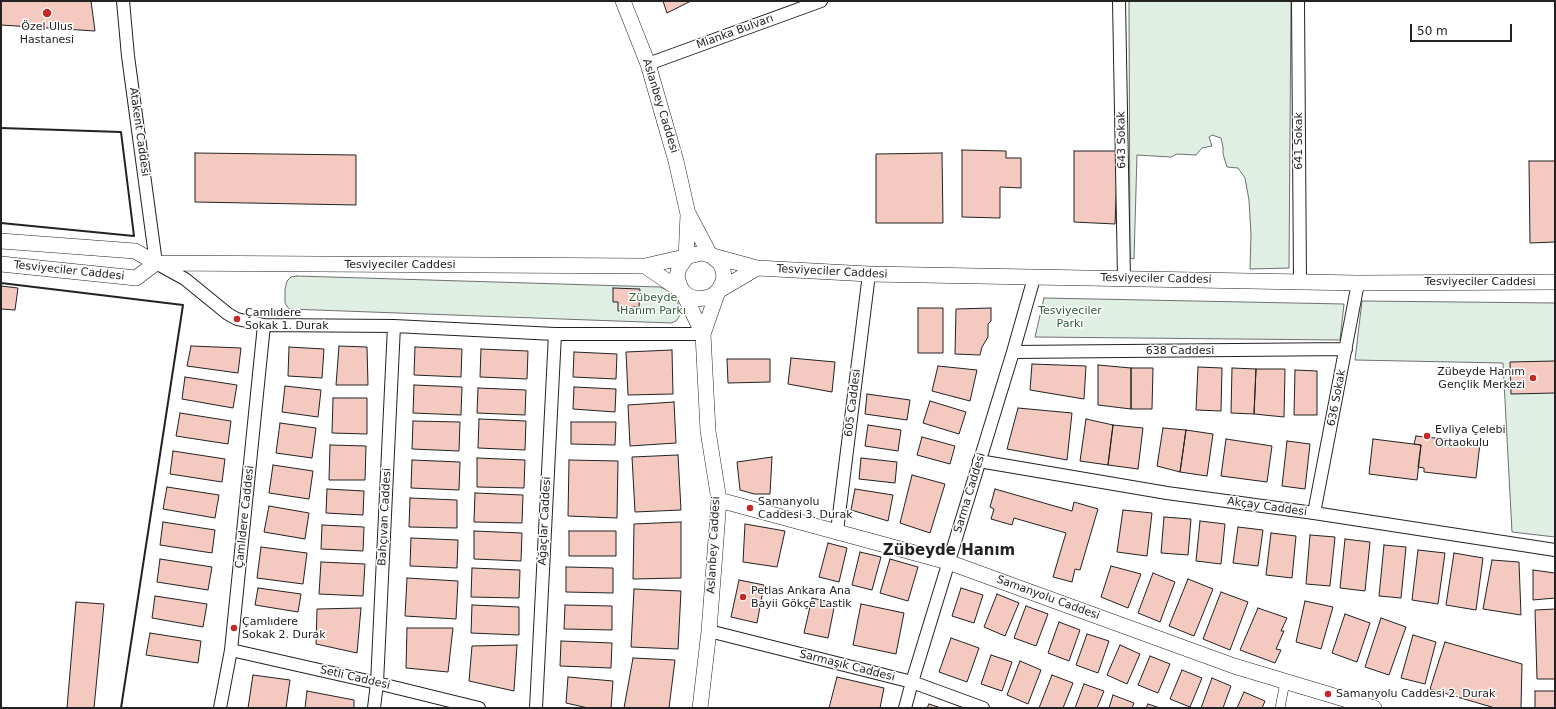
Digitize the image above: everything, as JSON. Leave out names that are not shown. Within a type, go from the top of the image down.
[{"type":"street","name":"Atakent Caddesi","points":[[123,1],[128,56],[156,263]]},
{"type":"street","name":"Aslanbey Caddesi","points":[[623,1],[648,64],[676,160],[688,214]]},
{"type":"street","name":"Mianka Bulvarı","points":[[648,64],[821,1]]},
{"type":"street","name":"643 Sokak","points":[[1119,1],[1124,278]]},
{"type":"street","name":"641 Sokak","points":[[1298,1],[1300,282]]},
{"type":"street","points":[[688,214],[710,255],[720,264],[724,277],[703,334]]},
{"type":"street","points":[[686,258],[688,214]]},
{"type":"street","name":"Tesviyeciler Caddesi","points":[[1,241],[135,251],[156,263],[645,266],[686,258]]},
{"type":"street","points":[[703,334],[679,284],[677,276],[679,268],[686,258],[695,253],[710,255]]},
{"type":"street","name":"Tesviyeciler Caddesi","points":[[710,255],[757,268],[869,274],[1358,283],[1555,282]]},
{"type":"street","name":"Tesviyeciler Caddesi","points":[[1,264],[136,278],[156,263]]},
{"type":"street","points":[[156,263],[185,279],[228,314],[238,319],[264,326],[394,326],[555,334],[703,334]]},
{"type":"street","points":[[645,266],[689,296],[696,298],[712,296],[757,268]]},
{"type":"street","name":"605 Caddesi","points":[[837,531],[869,274]]},
{"type":"street","name":"Sarma Caddesi","points":[[905,708],[1034,278]]},
{"type":"street","name":"636 Sokak","points":[[1314,513],[1358,283]]},
{"type":"street","name":"Çamlıdere Caddesi","points":[[220,708],[231,650],[264,326]]},
{"type":"street","name":"Bahçıvan Caddesi","points":[[374,708],[377,683],[394,326]]},
{"type":"street","name":"Ağaçlar Caddesi","points":[[536,708],[555,334]]},
{"type":"street","name":"Aslanbey Caddesi","points":[[700,708],[709,631],[719,500],[708,431],[703,334]]},
{"type":"street","name":"638 Caddesi","points":[[1013,352],[1346,349]]},
{"type":"street","name":"Akçay Caddesi","points":[[979,461],[1167,493],[1314,513],[1555,550]]},
{"type":"street","name":"Samanyolu Caddesi","points":[[719,500],[948,562],[1234,666],[1374,708]]},
{"type":"street","name":"Sarmaşık Caddesi","points":[[709,631],[912,682],[983,708]]},
{"type":"street","name":"Setli Caddesi","points":[[231,650],[479,708]]},
{"type":"street","points":[[1280,708],[1286,682]]},
{"type":"green space","points":[[1129,1],[1291,1],[1289,268],[1250,269],[1251,235],[1249,200],[1245,178],[1238,168],[1227,167],[1223,154],[1221,138],[1212,135],[1209,137],[1212,146],[1202,148],[1196,155],[1177,154],[1171,157],[1137,155],[1134,259],[1130,258]]},
{"type":"green space","name":"Zübeyde Hanım Parkı","points":[[291,277],[660,287],[667,290],[675,298],[680,311],[679,317],[676,321],[671,323],[289,309],[285,303],[285,289],[287,281]]},
{"type":"green space","name":"Tesviyeciler Parkı","points":[[1044,298],[1344,304],[1340,340],[1035,337]]},
{"type":"green space","points":[[1362,301],[1555,303],[1555,537],[1512,532],[1503,363],[1355,360]]},
{"type":"building","name":"Özel Ulus Hastanesi","points":[[1,1],[91,1],[95,31],[1,25]]},
{"type":"building","points":[[663,1],[691,1],[667,13]]},
{"type":"building","points":[[962,150],[1006,151],[1006,158],[1021,158],[1021,188],[1000,187],[1000,218],[962,217]]},
{"type":"building","points":[[1074,151],[1118,151],[1115,224],[1074,222]]},
{"type":"building","points":[[195,153],[356,155],[356,205],[195,202]]},
{"type":"building","points":[[942,153],[943,223],[876,223],[876,154]]},
{"type":"building","points":[[1529,161],[1555,161],[1555,242],[1530,243]]},
{"type":"building","points":[[1,286],[18,288],[15,310],[1,309]]},
{"type":"building","points":[[613,288],[640,289],[639,307],[631,307],[631,311],[618,311],[618,302],[613,302]]},
{"type":"building","points":[[918,308],[943,308],[943,353],[918,353]]},
{"type":"building","points":[[991,308],[991,321],[988,324],[988,337],[982,347],[980,355],[955,354],[956,309]]},
{"type":"building","points":[[191,346],[241,348],[238,373],[187,366]]},
{"type":"building","points":[[339,346],[367,347],[368,385],[336,385]]},
{"type":"building","points":[[289,347],[324,349],[322,378],[288,376]]},
{"type":"building","points":[[415,347],[462,349],[461,377],[414,375]]},
{"type":"building","points":[[481,349],[528,351],[527,379],[480,377]]},
{"type":"building","points":[[672,350],[673,394],[628,395],[626,352]]},
{"type":"building","points":[[574,352],[617,354],[616,379],[573,377]]},
{"type":"building","points":[[791,358],[835,362],[832,392],[788,384]]},
{"type":"building","points":[[727,359],[770,359],[770,382],[728,383]]},
{"type":"building","name":"Zübeyde Hanım Gençlik Merkezi","points":[[1555,361],[1555,393],[1511,394],[1510,362]]},
{"type":"building","points":[[1032,364],[1086,366],[1084,399],[1030,390]]},
{"type":"building","points":[[1098,365],[1131,368],[1131,409],[1098,405]]},
{"type":"building","points":[[938,366],[977,370],[970,401],[932,391]]},
{"type":"building","points":[[1198,367],[1222,368],[1221,411],[1196,410]]},
{"type":"building","points":[[1131,368],[1153,368],[1152,409],[1131,409]]},
{"type":"building","points":[[1232,368],[1256,369],[1254,414],[1231,413]]},
{"type":"building","points":[[1256,369],[1285,369],[1284,417],[1254,414]]},
{"type":"building","points":[[1295,370],[1317,371],[1317,415],[1294,415]]},
{"type":"building","points":[[185,377],[237,385],[233,408],[182,399]]},
{"type":"building","points":[[414,385],[462,387],[461,415],[413,413]]},
{"type":"building","points":[[285,386],[321,390],[318,417],[282,412]]},
{"type":"building","points":[[574,387],[616,389],[615,412],[573,409]]},
{"type":"building","points":[[478,388],[526,390],[525,415],[477,413]]},
{"type":"building","points":[[867,394],[910,400],[907,420],[865,414]]},
{"type":"building","points":[[333,398],[367,398],[367,434],[332,433]]},
{"type":"building","points":[[930,401],[966,412],[959,434],[923,423]]},
{"type":"building","points":[[674,402],[676,443],[630,446],[628,405]]},
{"type":"building","points":[[1018,408],[1072,413],[1067,460],[1007,449]]},
{"type":"building","points":[[180,413],[231,421],[228,444],[176,436]]},
{"type":"building","points":[[479,419],[526,421],[525,450],[478,448]]},
{"type":"building","points":[[1086,419],[1113,425],[1108,465],[1080,461]]},
{"type":"building","points":[[413,421],[460,422],[459,451],[412,449]]},
{"type":"building","points":[[571,422],[616,422],[615,445],[571,444]]},
{"type":"building","points":[[280,423],[316,428],[312,458],[276,453]]},
{"type":"building","points":[[868,425],[901,430],[898,451],[865,446]]},
{"type":"building","points":[[1113,425],[1143,428],[1138,469],[1108,465]]},
{"type":"building","points":[[1163,428],[1186,430],[1180,472],[1157,466]]},
{"type":"building","points":[[1186,430],[1213,434],[1207,476],[1180,472]]},
{"type":"building","points":[[1416,436],[1480,443],[1476,478],[1424,472],[1424,468],[1418,467],[1421,445],[1414,444]]},
{"type":"building","points":[[922,437],[955,446],[950,464],[917,455]]},
{"type":"building","points":[[1226,439],[1272,446],[1267,482],[1221,476]]},
{"type":"building","points":[[1373,439],[1421,445],[1417,480],[1369,474]]},
{"type":"building","points":[[1287,441],[1310,444],[1305,489],[1282,486]]},
{"type":"building","points":[[330,445],[366,446],[365,480],[329,480]]},
{"type":"building","points":[[173,451],[225,459],[222,482],[170,474]]},
{"type":"building","points":[[678,455],[681,510],[635,512],[632,457]]},
{"type":"building","points":[[772,457],[770,494],[754,494],[740,490],[737,462]]},
{"type":"building","points":[[477,458],[525,460],[524,488],[477,487]]},
{"type":"building","points":[[861,458],[897,462],[895,483],[859,479]]},
{"type":"building","points":[[412,460],[460,462],[459,490],[411,488]]},
{"type":"building","points":[[569,460],[618,461],[617,518],[568,516]]},
{"type":"building","points":[[273,465],[313,471],[309,499],[269,493]]},
{"type":"building","points":[[912,475],[945,484],[930,533],[900,523]]},
{"type":"building","points":[[167,487],[219,495],[215,518],[163,509]]},
{"type":"building","points":[[327,489],[364,491],[363,515],[326,513]]},
{"type":"building","points":[[855,489],[893,495],[888,521],[851,510]]},
{"type":"building","points":[[995,489],[1072,511],[1074,502],[1098,509],[1080,570],[1075,569],[1072,582],[1053,577],[1066,533],[1014,518],[1012,525],[991,519],[994,509],[990,507]]},
{"type":"building","points":[[475,493],[523,495],[522,523],[474,522]]},
{"type":"building","points":[[410,498],[457,500],[457,528],[409,527]]},
{"type":"building","points":[[269,506],[309,513],[305,539],[264,532]]},
{"type":"building","points":[[1123,510],[1152,513],[1147,556],[1117,552]]},
{"type":"building","points":[[1164,517],[1191,519],[1188,555],[1161,553]]},
{"type":"building","points":[[1200,521],[1225,524],[1221,564],[1196,561]]},
{"type":"building","points":[[163,522],[215,530],[212,553],[160,545]]},
{"type":"building","points":[[681,522],[681,578],[633,579],[634,524]]},
{"type":"building","points":[[745,524],[785,531],[777,567],[743,562]]},
{"type":"building","points":[[322,525],[364,527],[363,551],[321,549]]},
{"type":"building","points":[[1238,527],[1263,530],[1258,566],[1233,563]]},
{"type":"building","points":[[474,531],[522,533],[521,561],[474,559]]},
{"type":"building","points":[[569,531],[616,531],[616,556],[569,556]]},
{"type":"building","points":[[1271,533],[1296,536],[1292,578],[1266,575]]},
{"type":"building","points":[[1310,535],[1335,537],[1330,586],[1306,584]]},
{"type":"building","points":[[411,538],[458,540],[457,568],[410,566]]},
{"type":"building","points":[[1345,539],[1370,542],[1365,591],[1340,588]]},
{"type":"building","points":[[828,543],[847,548],[839,582],[819,577]]},
{"type":"building","points":[[1384,545],[1406,547],[1401,598],[1379,596]]},
{"type":"building","points":[[261,547],[307,553],[303,584],[257,578]]},
{"type":"building","points":[[1418,550],[1445,553],[1438,604],[1412,600]]},
{"type":"building","points":[[860,552],[881,557],[872,590],[852,585]]},
{"type":"building","points":[[1454,553],[1483,558],[1476,610],[1446,605]]},
{"type":"building","points":[[160,559],[212,567],[208,590],[157,582]]},
{"type":"building","points":[[890,559],[918,567],[908,601],[880,593]]},
{"type":"building","points":[[1492,560],[1519,562],[1521,615],[1483,609]]},
{"type":"building","points":[[321,562],[365,564],[363,596],[319,594]]},
{"type":"building","points":[[1111,566],[1141,574],[1128,608],[1101,597]]},
{"type":"building","points":[[566,567],[613,568],[613,593],[566,592]]},
{"type":"building","points":[[472,568],[520,570],[519,598],[471,597]]},
{"type":"building","points":[[1533,570],[1555,573],[1555,598],[1533,600]]},
{"type":"building","points":[[1153,573],[1175,582],[1160,622],[1138,613]]},
{"type":"building","points":[[407,578],[458,581],[456,619],[405,616]]},
{"type":"building","points":[[1188,579],[1213,589],[1194,636],[1169,626]]},
{"type":"building","points":[[739,580],[764,585],[757,623],[731,617]]},
{"type":"building","points":[[258,588],[301,594],[298,612],[255,605]]},
{"type":"building","points":[[961,588],[983,595],[974,623],[952,616]]},
{"type":"building","points":[[634,589],[681,591],[678,649],[631,647]]},
{"type":"building","points":[[1221,592],[1248,602],[1230,650],[1203,639]]},
{"type":"building","points":[[997,594],[1019,603],[1005,636],[984,627]]},
{"type":"building","points":[[155,596],[207,604],[203,627],[152,618]]},
{"type":"building","points":[[812,598],[835,603],[828,638],[804,633]]},
{"type":"building","points":[[1305,601],[1333,607],[1321,649],[1296,642]]},
{"type":"building","points":[[76,602],[104,604],[94,708],[67,708]]},
{"type":"building","points":[[861,604],[904,613],[896,654],[853,645]]},
{"type":"building","points":[[472,605],[519,607],[519,635],[471,633]]},
{"type":"building","points":[[565,605],[612,606],[612,630],[564,629]]},
{"type":"building","points":[[1026,606],[1048,614],[1036,646],[1014,638]]},
{"type":"building","points":[[361,608],[357,653],[316,644],[317,609]]},
{"type":"building","points":[[1258,608],[1287,618],[1281,631],[1284,631],[1276,649],[1281,650],[1275,663],[1240,650]]},
{"type":"building","points":[[1555,609],[1555,679],[1537,679],[1535,610]]},
{"type":"building","points":[[1345,614],[1370,623],[1357,662],[1332,653]]},
{"type":"building","points":[[1381,618],[1406,627],[1389,675],[1365,667]]},
{"type":"building","points":[[1059,622],[1080,630],[1069,661],[1048,653]]},
{"type":"building","points":[[407,628],[453,628],[448,672],[406,668]]},
{"type":"building","points":[[150,633],[201,641],[198,663],[146,655]]},
{"type":"building","points":[[1087,634],[1109,641],[1098,673],[1076,665]]},
{"type":"building","points":[[1413,635],[1436,642],[1425,684],[1401,678]]},
{"type":"building","points":[[951,638],[979,648],[967,682],[939,672]]},
{"type":"building","points":[[561,641],[612,643],[611,668],[560,666]]},
{"type":"building","points":[[1445,642],[1522,664],[1521,708],[1495,708],[1430,689]]},
{"type":"building","points":[[517,645],[514,691],[469,681],[472,646]]},
{"type":"building","points":[[1120,645],[1140,654],[1127,684],[1107,675]]},
{"type":"building","points":[[991,655],[1012,662],[1002,691],[981,684]]},
{"type":"building","points":[[1150,656],[1170,664],[1158,693],[1138,685]]},
{"type":"building","points":[[633,658],[675,660],[669,708],[624,708]]},
{"type":"building","points":[[1020,661],[1041,670],[1028,704],[1007,695]]},
{"type":"building","points":[[1182,670],[1202,678],[1190,707],[1170,699]]},
{"type":"building","points":[[253,675],[290,680],[286,708],[248,708]]},
{"type":"building","points":[[1052,675],[1073,683],[1063,708],[1039,708]]},
{"type":"building","points":[[568,677],[613,681],[611,708],[588,708],[566,703]]},
{"type":"building","points":[[837,677],[884,688],[880,708],[829,708]]},
{"type":"building","points":[[1212,678],[1231,686],[1223,708],[1201,708]]},
{"type":"building","points":[[1084,684],[1104,691],[1097,708],[1075,708]]},
{"type":"building","points":[[307,691],[354,700],[354,708],[305,708]]},
{"type":"building","points":[[1535,691],[1555,691],[1555,708],[1535,708]]},
{"type":"building","points":[[1244,692],[1265,701],[1262,708],[1237,708]]},
{"type":"building","points":[[1113,695],[1134,703],[1132,708],[1109,708]]},
{"type":"building","points":[[929,704],[941,708],[927,708]]},
{"type":"building","points":[[1148,704],[1160,708],[1146,708]]},
{"type":"wall","points":[[1,128],[121,132],[134,236],[1,223]]},
{"type":"wall","points":[[1,283],[183,305],[121,708]]},
{"type":"place","name":"Özel Ulus Hastanesi","points":[[47,13]]},
{"type":"place","name":"Çamlıdere Sokak 1. Durak","points":[[237,319]]},
{"type":"place","name":"Zübeyde Hanım Gençlik Merkezi","points":[[1533,378]]},
{"type":"place","name":"Evliya Çelebi Ortaokulu","points":[[1427,436]]},
{"type":"place","name":"Samanyolu Caddesi 3. Durak","points":[[750,508]]},
{"type":"place","name":"Petlas Ankara Ana Bayii Gökçe Lastik","points":[[743,597]]},
{"type":"place","name":"Çamlıdere Sokak 2. Durak","points":[[234,628]]},
{"type":"place","name":"Samanyolu Caddesi 2. Durak","points":[[1328,694]]},
{"type":"district","name":"Zübeyde Hanım","points":[[949,551]]}]
